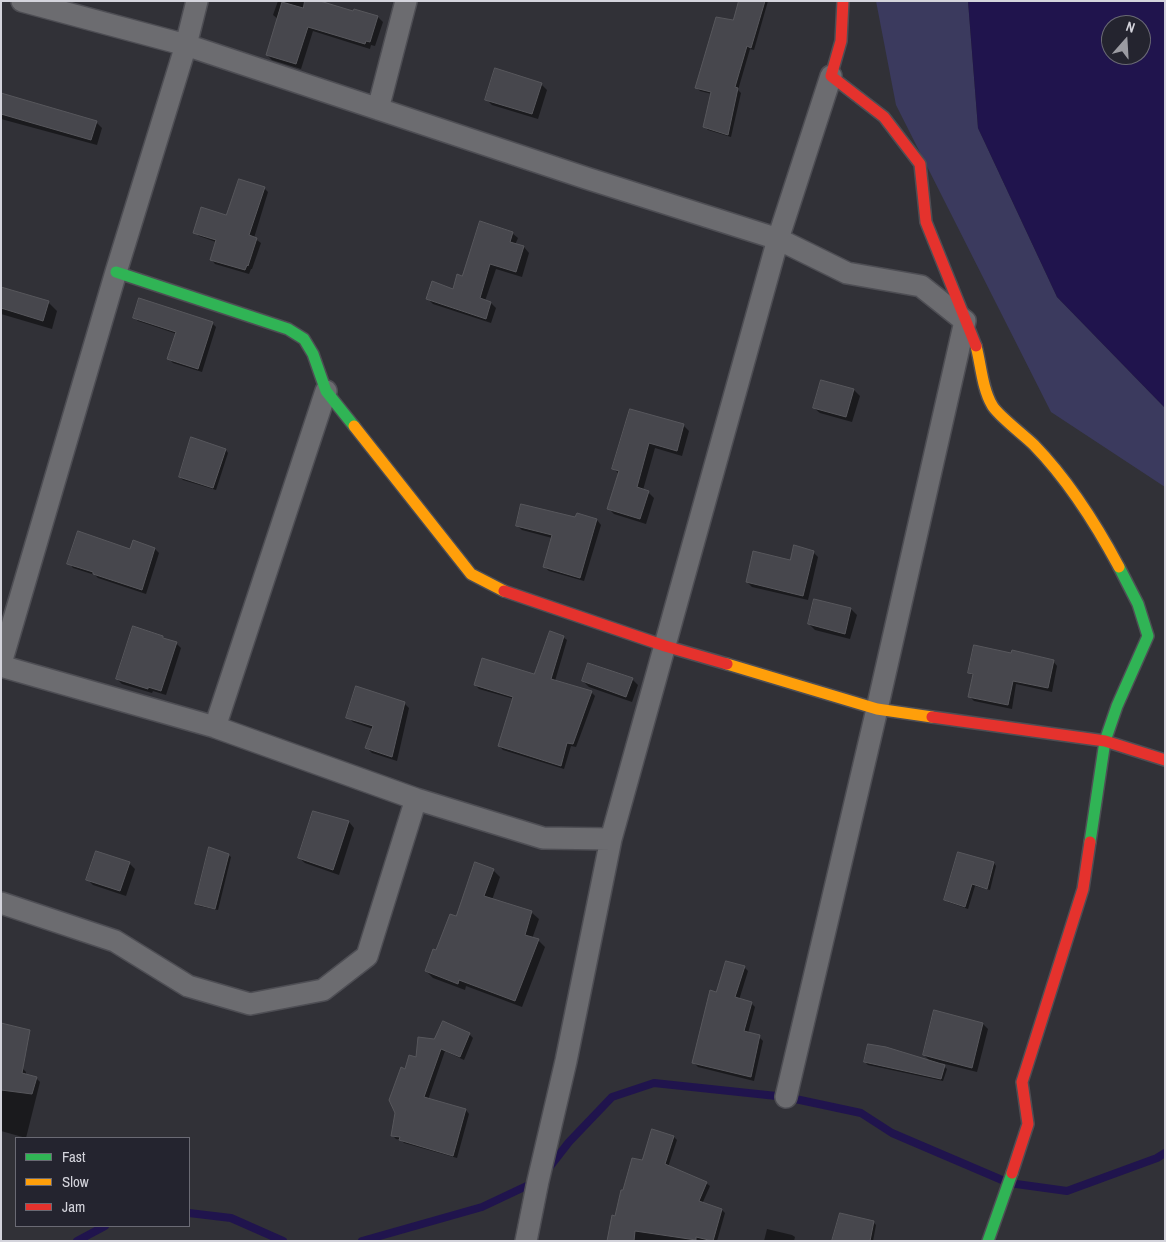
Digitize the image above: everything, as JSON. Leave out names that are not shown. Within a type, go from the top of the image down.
[{"type":"street","points":[[22,1],[186,45],[586,178],[778,239],[847,273],[921,286],[965,320]]},
{"type":"street","points":[[197,1],[186,45],[116,272],[1,665],[215,727],[416,800],[543,838],[610,839]]},
{"type":"street","points":[[378,109],[406,1]]},
{"type":"street","points":[[526,1241],[566,1061],[610,839],[778,239],[818,122],[841,41],[843,1]]},
{"type":"street","points":[[831,76],[884,117],[920,164],[926,222],[977,347],[981,372],[992,406],[1034,446],[1074,493],[1108,547],[1138,604],[1148,636],[1117,706],[1105,741],[1083,889],[1022,1082],[1028,1124],[1014,1170],[988,1241]]},
{"type":"street","points":[[116,272],[288,330],[304,339],[313,354],[326,391],[471,574],[497,589],[664,646],[877,709],[1105,741],[1165,760]]},
{"type":"street","points":[[786,1097],[877,709],[965,320]]},
{"type":"street","points":[[215,727],[326,391]]},
{"type":"street","points":[[1,903],[115,941],[188,986],[250,1004],[322,990],[367,956],[416,800]]},
{"type":"shaded area","points":[[876,1],[968,1],[978,128],[1057,297],[1165,408],[1165,487],[1051,412],[896,105]]},
{"type":"shaded area","points":[[968,1],[1165,1],[1165,408],[1057,297],[978,128]]},
{"type":"building","points":[[305,1],[320,1],[378,16],[370,42],[366,41],[365,44],[308,27],[296,64],[266,55],[282,2],[303,8]]},
{"type":"building","points":[[739,1],[765,1],[751,48],[747,46],[735,87],[738,88],[728,135],[703,127],[711,92],[695,88],[716,17],[733,20]]},
{"type":"building","points":[[495,68],[542,83],[532,114],[485,100]]},
{"type":"building","points":[[1,93],[97,121],[91,140],[1,114]]},
{"type":"building","points":[[239,179],[265,187],[249,235],[257,238],[245,270],[210,260],[216,240],[193,233],[201,207],[226,215]]},
{"type":"building","points":[[480,221],[513,232],[510,242],[524,246],[516,272],[490,264],[480,298],[491,302],[486,319],[426,299],[432,281],[453,289],[457,274],[462,276]]},
{"type":"building","points":[[1,287],[49,301],[43,321],[1,308]]},
{"type":"building","points":[[139,298],[213,322],[198,369],[167,359],[176,332],[133,318]]},
{"type":"building","points":[[821,380],[854,389],[846,417],[813,408]]},
{"type":"building","points":[[630,409],[684,424],[677,451],[649,443],[637,487],[649,491],[640,519],[607,509],[619,471],[612,469]]},
{"type":"building","points":[[191,437],[226,449],[213,488],[179,477]]},
{"type":"building","points":[[521,504],[575,517],[577,513],[597,519],[580,578],[543,567],[552,535],[516,526]]},
{"type":"building","points":[[78,531],[130,549],[133,540],[155,548],[142,590],[67,564]]},
{"type":"building","points":[[794,545],[814,551],[803,596],[746,582],[753,551],[790,560]]},
{"type":"building","points":[[814,599],[851,608],[845,634],[808,624]]},
{"type":"building","points":[[133,626],[177,642],[161,691],[116,679]]},
{"type":"building","points":[[550,631],[564,636],[551,679],[592,691],[573,744],[567,743],[561,766],[498,746],[513,697],[474,685],[482,658],[534,674]]},
{"type":"building","points":[[974,645],[1011,653],[1012,650],[1054,660],[1048,688],[1013,681],[1008,705],[968,697],[973,674],[968,673]]},
{"type":"building","points":[[588,663],[633,678],[626,697],[582,681]]},
{"type":"building","points":[[356,686],[405,702],[392,757],[365,748],[373,726],[346,718]]},
{"type":"building","points":[[313,811],[349,821],[333,870],[298,858]]},
{"type":"building","points":[[209,847],[229,854],[215,909],[195,904]]},
{"type":"building","points":[[96,851],[130,862],[120,891],[86,880]]},
{"type":"building","points":[[958,852],[994,862],[987,889],[972,884],[965,907],[944,900]]},
{"type":"building","points":[[475,862],[494,869],[484,896],[532,911],[525,935],[539,939],[515,1001],[459,980],[458,984],[425,971],[433,949],[436,950],[450,914],[456,916]]},
{"type":"building","points":[[726,961],[745,966],[735,997],[752,1002],[744,1031],[760,1035],[751,1077],[692,1063],[710,990],[716,992]]},
{"type":"building","points":[[934,1010],[983,1023],[972,1068],[923,1055]]},
{"type":"building","points":[[443,1021],[470,1033],[460,1057],[441,1049],[424,1097],[466,1109],[453,1156],[399,1140],[400,1137],[391,1136],[395,1113],[389,1100],[401,1067],[405,1069],[409,1055],[416,1057],[418,1037],[434,1039]]},
{"type":"building","points":[[1,1023],[30,1030],[22,1073],[37,1077],[32,1094],[1,1090]]},
{"type":"building","points":[[868,1044],[886,1047],[945,1065],[941,1079],[864,1062]]},
{"type":"building","points":[[652,1129],[674,1136],[665,1164],[707,1182],[699,1201],[722,1209],[713,1241],[696,1237],[696,1240],[635,1231],[634,1241],[607,1241],[612,1215],[615,1216],[621,1190],[623,1190],[632,1158],[642,1160]]},
{"type":"building","points":[[840,1213],[874,1221],[870,1241],[832,1241]]},
{"type":"waterway","points":[[548,1169],[569,1142],[612,1097],[654,1083],[786,1097],[861,1113],[892,1133],[1009,1183],[1067,1191],[1157,1158],[1165,1153]]},
{"type":"waterway","points":[[362,1241],[482,1207],[535,1182]]},
{"type":"waterway","points":[[190,1213],[231,1218],[283,1241]]},
{"type":"waterway","points":[[77,1241],[103,1227]]},
{"type":"traffic: fast","points":[[116,272],[288,329],[304,339],[313,354],[326,391],[354,426]]},
{"type":"traffic: fast","points":[[1090,842],[1105,741],[1117,706],[1148,636],[1138,604],[1119,567]]},
{"type":"traffic: fast","points":[[988,1241],[1012,1173]]},
{"type":"traffic: slow","points":[[976,346],[984,384],[992,405],[1034,445],[1070,488],[1101,535],[1119,567]]},
{"type":"traffic: slow","points":[[354,426],[471,574],[504,591]]},
{"type":"traffic: slow","points":[[727,664],[877,709],[932,717]]},
{"type":"traffic: jam","points":[[843,1],[841,41],[831,76],[884,117],[920,164],[926,222],[976,346]]},
{"type":"traffic: jam","points":[[504,591],[665,646],[727,664]]},
{"type":"traffic: jam","points":[[932,717],[1105,741],[1165,760]]},
{"type":"traffic: jam","points":[[1012,1173],[1028,1124],[1022,1082],[1083,889],[1090,842]]}]
